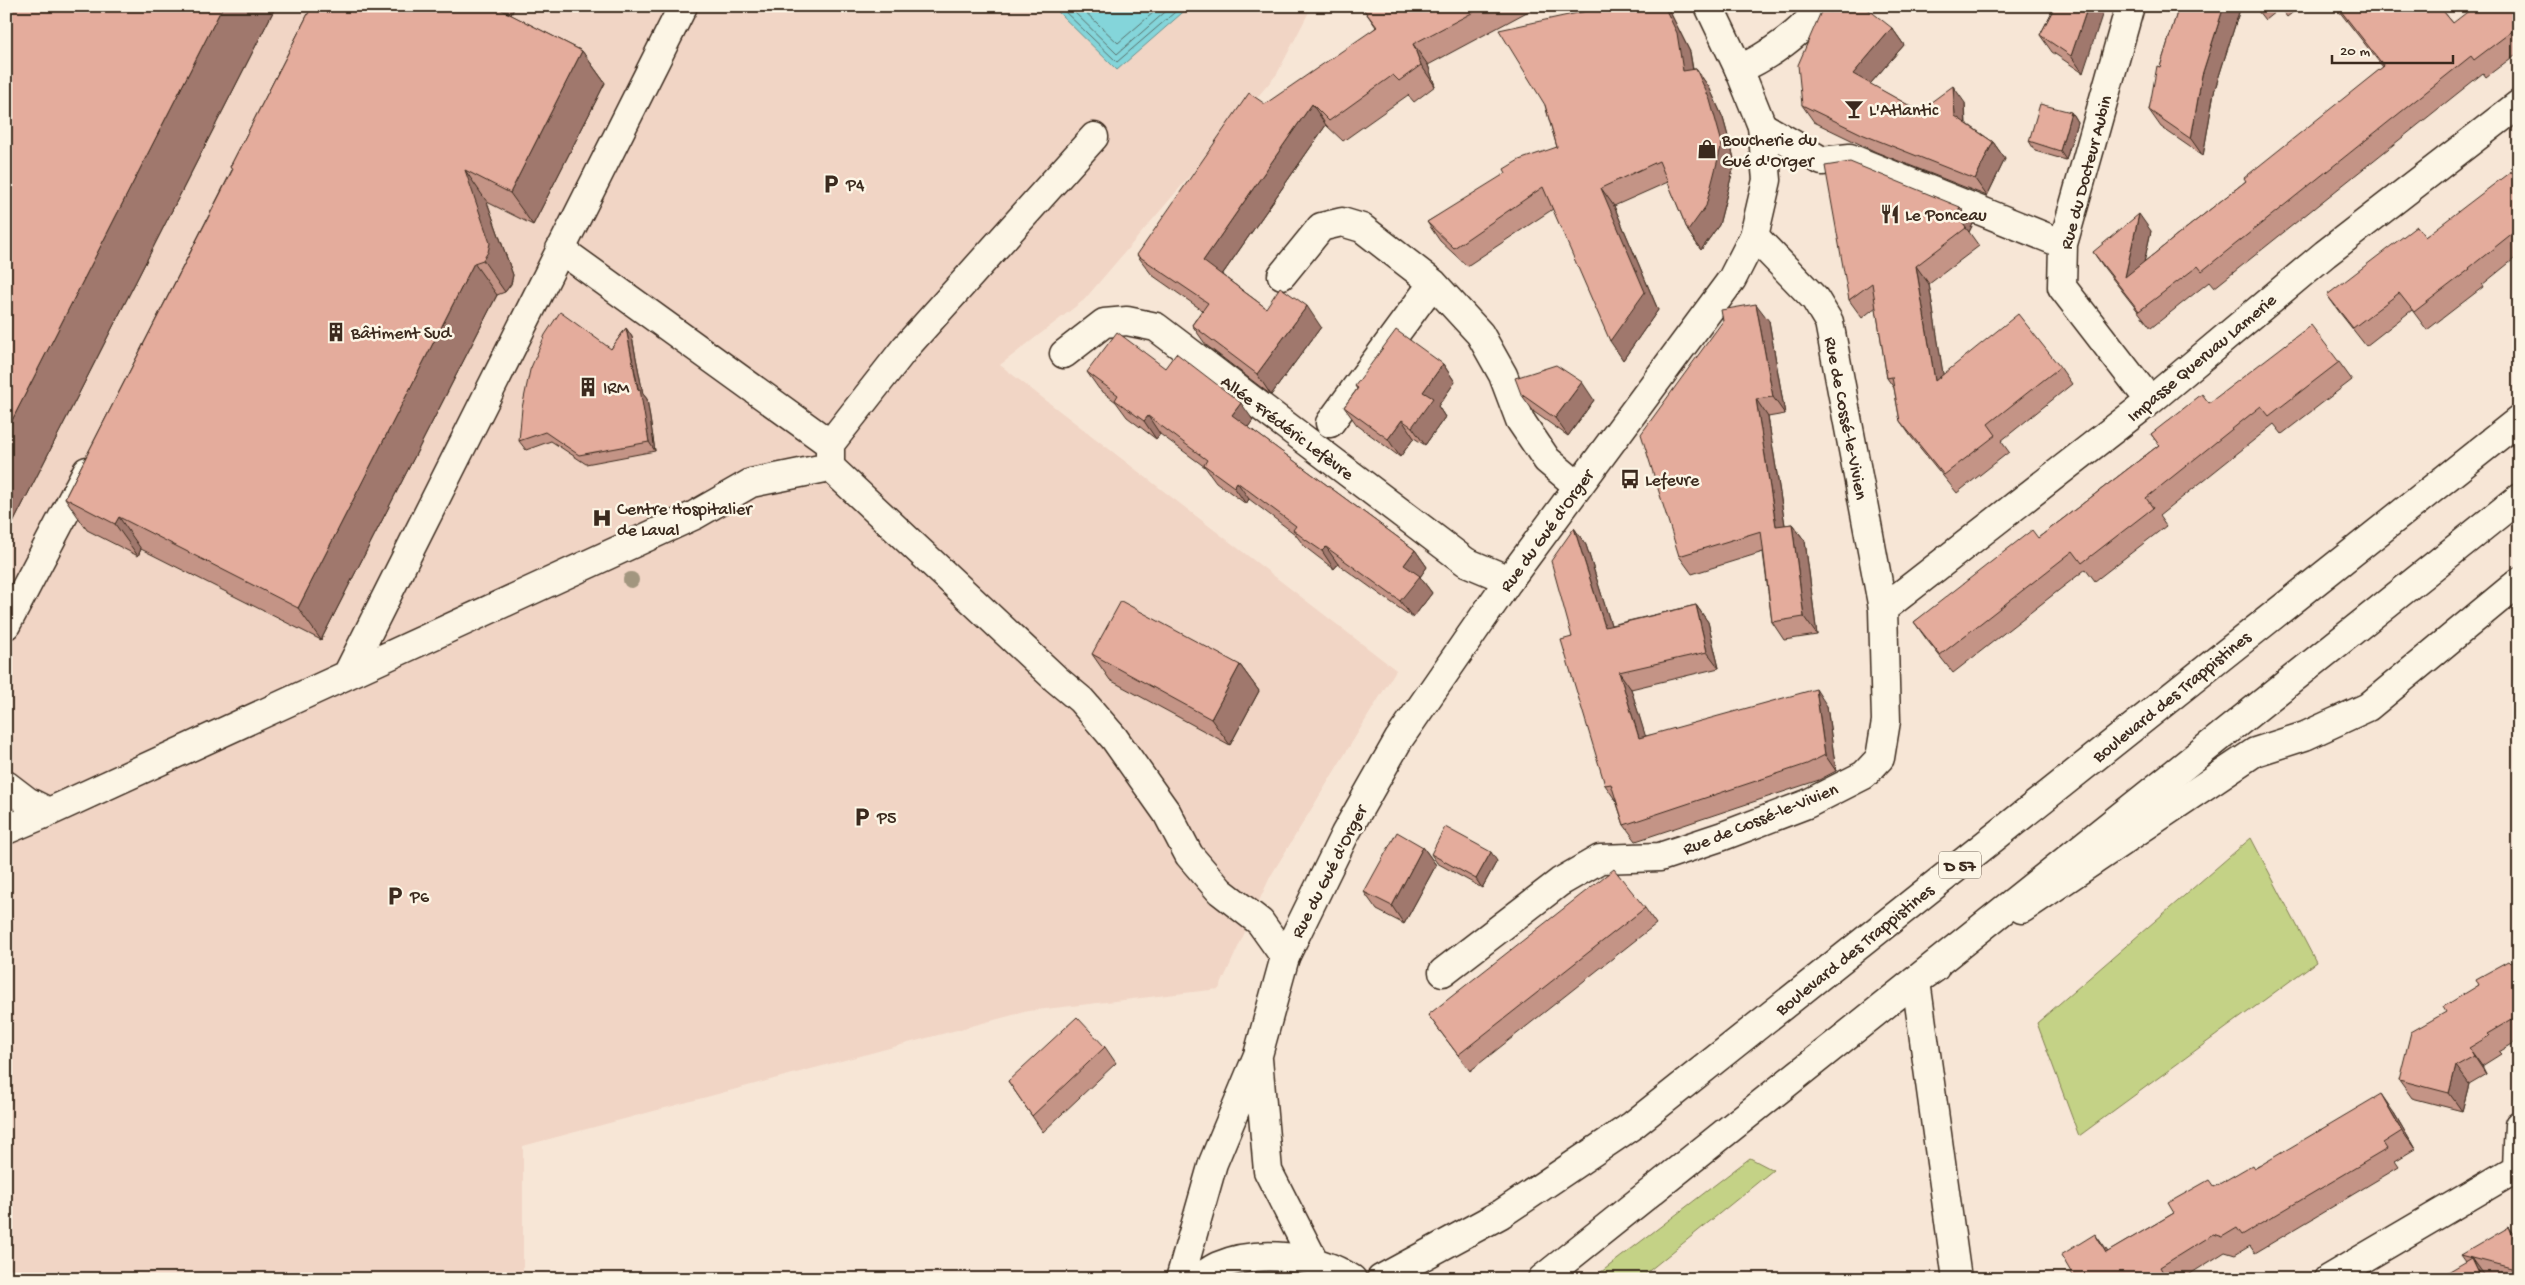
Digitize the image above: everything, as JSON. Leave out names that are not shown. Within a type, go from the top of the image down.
[{"type":"main road","points":[[347,675],[683,6]]},
{"type":"main road","name":"Rue du Gué d'Orger","points":[[1180,1279],[1213,1163],[1258,1055],[1284,957],[1345,834],[1399,739],[1508,580],[1732,279],[1754,236],[1766,180],[1762,126],[1739,69],[1709,6]]},
{"type":"main road","points":[[1739,69],[1758,61],[1774,50],[1815,15],[1819,6]]},
{"type":"main road","name":"Rue du Docteur Aubin","points":[[2130,6],[2063,244],[2062,287],[2150,401]]},
{"type":"main road","name":"Impasse Queruau Lamerie","points":[[1883,609],[2150,401],[2325,254],[2519,104]]},
{"type":"main road","points":[[1762,126],[1822,161],[1850,158],[2063,244]]},
{"type":"main road","points":[[6,830],[50,812],[695,515],[751,483],[830,456],[906,348],[1094,137]]},
{"type":"main road","points":[[1282,275],[1321,227],[1342,222],[1362,228],[1433,283],[1480,334],[1503,374],[1520,420],[1547,460],[1578,486]]},
{"type":"main road","name":"Rue de Cossé-le-Vivien","points":[[1443,972],[1560,882],[1600,859],[1660,857],[1723,836],[1807,804],[1864,775],[1880,758],[1886,721],[1883,609],[1829,322],[1815,299],[1754,236]]},
{"type":"main road","points":[[560,249],[830,456],[1056,679],[1082,700],[1114,738],[1167,813],[1189,855],[1220,891],[1260,922],[1284,957]]},
{"type":"main road","points":[[1330,423],[1433,283]]},
{"type":"main road","name":"Allée Frédéric Lefèvre","points":[[1064,354],[1104,323],[1127,321],[1156,327],[1466,562],[1508,580]]},
{"type":"main road","name":"Boulevard des Trappistines","points":[[1381,1279],[1500,1214],[1633,1125],[2519,420]]},
{"type":"main road","points":[[6,625],[98,450]]},
{"type":"main road","points":[[1542,1279],[2519,498]]},
{"type":"main road","points":[[1916,980],[2255,752],[2306,736],[2368,707],[2519,582]]},
{"type":"main road","points":[[6,785],[27,801],[50,812]]},
{"type":"main road","points":[[1916,980],[1929,1062],[1957,1279]]},
{"type":"main road","name":"Rue du Gué d'Orger","points":[[1258,1055],[1268,1170],[1314,1261]]},
{"type":"main road","points":[[2328,1279],[2518,1167],[2519,1125]]},
{"type":"main road","points":[[1198,1279],[1218,1266],[1266,1255],[1314,1261],[1340,1271],[1352,1279]]},
{"type":"shaded area","name":"Centre Hospitalier de Laval","points":[[6,6],[1312,6],[1277,74],[1084,300],[1000,365],[1396,670],[1270,877],[1219,989],[1028,1011],[523,1146],[523,1279],[6,1279]]},
{"type":"green space","points":[[2251,838],[2316,962],[2079,1136],[2037,1023]]},
{"type":"green space","points":[[1750,1158],[1773,1170],[1639,1279],[1592,1279]]},
{"type":"water","points":[[1052,6],[1190,6],[1117,70]]},
{"type":"building","points":[[6,6],[223,6],[6,432]]},
{"type":"building","name":"Bâtiment Sud","points":[[312,6],[494,6],[582,51],[510,193],[465,170],[490,243],[488,252],[483,260],[474,263],[298,608],[119,517],[115,524],[65,498],[233,169],[230,167]]},
{"type":"building","points":[[1370,6],[1485,6],[1413,44],[1421,65],[1399,81],[1393,75],[1329,121],[1312,104],[1203,261],[1266,308],[1280,287],[1307,306],[1257,374],[1192,325],[1208,303],[1137,255],[1249,93],[1265,104],[1377,27],[1364,10]]},
{"type":"building","points":[[1610,6],[1664,6],[1677,33],[1683,71],[1696,69],[1710,100],[1722,143],[1706,206],[1688,231],[1659,161],[1601,188],[1645,292],[1610,341],[1543,187],[1454,248],[1427,222],[1506,173],[1504,169],[1519,160],[1557,147],[1545,105],[1499,30]]},
{"type":"building","points":[[1836,6],[1864,6],[1892,28],[1853,74],[1919,111],[1953,86],[1955,116],[1993,142],[1975,179],[1864,135],[1802,105],[1798,65],[1823,7],[1831,12]]},
{"type":"building","points":[[2055,6],[2088,6],[2071,56],[2040,35]]},
{"type":"building","points":[[2179,6],[2224,6],[2202,75],[2191,139],[2149,110],[2157,66],[2160,67]]},
{"type":"building","points":[[2337,6],[2439,6],[2453,23],[2475,6],[2519,6],[2519,26],[2474,60],[2471,56],[2202,271],[2198,266],[2139,311],[2093,252],[2139,214],[2125,277],[2246,181],[2244,178],[2384,66]]},
{"type":"building","points":[[2040,104],[2071,112],[2060,151],[2029,141]]},
{"type":"building","points":[[1850,162],[1960,207],[1956,215],[1966,228],[1916,266],[1935,381],[2018,314],[2060,367],[1988,424],[1996,435],[1944,475],[1900,421],[1892,377],[1887,378],[1872,283],[1849,300],[1825,166]]},
{"type":"building","points":[[2514,169],[2519,175],[2519,228],[2414,312],[2399,293],[2353,328],[2327,295],[2417,226],[2425,237]]},
{"type":"building","points":[[1756,304],[1773,397],[1756,399],[1776,526],[1792,524],[1804,617],[1772,622],[1761,531],[1679,556],[1641,434],[1723,321],[1721,310]]},
{"type":"building","name":"IRM","points":[[560,312],[611,349],[626,328],[638,390],[640,389],[649,442],[579,455],[545,432],[519,441],[522,408],[530,370],[545,335]]},
{"type":"building","points":[[2311,325],[2339,362],[2269,416],[2261,406],[2146,498],[2153,508],[2082,563],[2073,551],[1940,655],[1914,622],[2032,530],[2038,538],[2159,445],[2151,434],[2202,394],[2209,403]]},
{"type":"building","points":[[1396,330],[1443,364],[1423,392],[1433,398],[1412,427],[1402,420],[1388,439],[1344,407],[1358,388],[1355,386]]},
{"type":"building","points":[[1117,332],[1165,368],[1176,353],[1241,403],[1232,415],[1415,550],[1404,565],[1420,576],[1400,601],[1326,547],[1322,551],[1306,540],[1293,530],[1296,526],[1237,482],[1234,487],[1204,465],[1207,460],[1148,416],[1144,421],[1115,400],[1118,395],[1087,372]]},
{"type":"building","points":[[1556,365],[1582,382],[1555,418],[1521,394],[1515,378]]},
{"type":"building","points":[[1574,528],[1605,627],[1696,605],[1707,652],[1619,672],[1639,738],[1816,689],[1825,755],[1807,764],[1624,825],[1611,784],[1605,785],[1561,640],[1572,637],[1551,561]]},
{"type":"building","points":[[1121,601],[1240,665],[1211,719],[1092,654]]},
{"type":"building","points":[[1445,827],[1491,852],[1476,879],[1431,854]]},
{"type":"building","points":[[1397,832],[1423,847],[1392,906],[1364,892]]},
{"type":"building","points":[[1614,869],[1645,908],[1458,1055],[1428,1015]]},
{"type":"building","points":[[2519,958],[2519,1015],[2487,1034],[2489,1036],[2469,1048],[2474,1056],[2456,1066],[2449,1093],[2399,1080],[2411,1032],[2446,1012],[2443,1007],[2479,985],[2476,979],[2509,961],[2511,963]]},
{"type":"building","points":[[1077,1017],[1105,1047],[1032,1116],[1008,1081]]},
{"type":"building","points":[[2381,1094],[2402,1131],[2383,1143],[2387,1149],[2242,1235],[2237,1228],[2222,1237],[2213,1234],[2160,1267],[2165,1276],[2161,1279],[2075,1279],[2061,1255],[2095,1234],[2106,1253],[2174,1213],[2168,1203],[2209,1180],[2214,1187],[2252,1165],[2254,1169]]},
{"type":"building","points":[[2509,1227],[2519,1248],[2519,1270],[2461,1255]]},
{"type":"building","points":[[2472,1258],[2482,1279],[2436,1279]]},
{"type":"place","name":"L'Atlantic","points":[[1854,109]]},
{"type":"place","name":"Boucherie du Gué d'Orger","points":[[1707,149]]},
{"type":"place","name":"P4","points":[[831,184]]},
{"type":"place","name":"Le Ponceau","points":[[1890,214]]},
{"type":"place","name":"Bâtiment Sud","points":[[336,332]]},
{"type":"place","name":"IRM","points":[[588,387]]},
{"type":"place","name":"Lefevre","points":[[1630,479]]},
{"type":"place","name":"Centre Hospitalier de Laval","points":[[602,518]]},
{"type":"place","name":"P5","points":[[862,817]]},
{"type":"place","name":"P6","points":[[395,896]]}]
